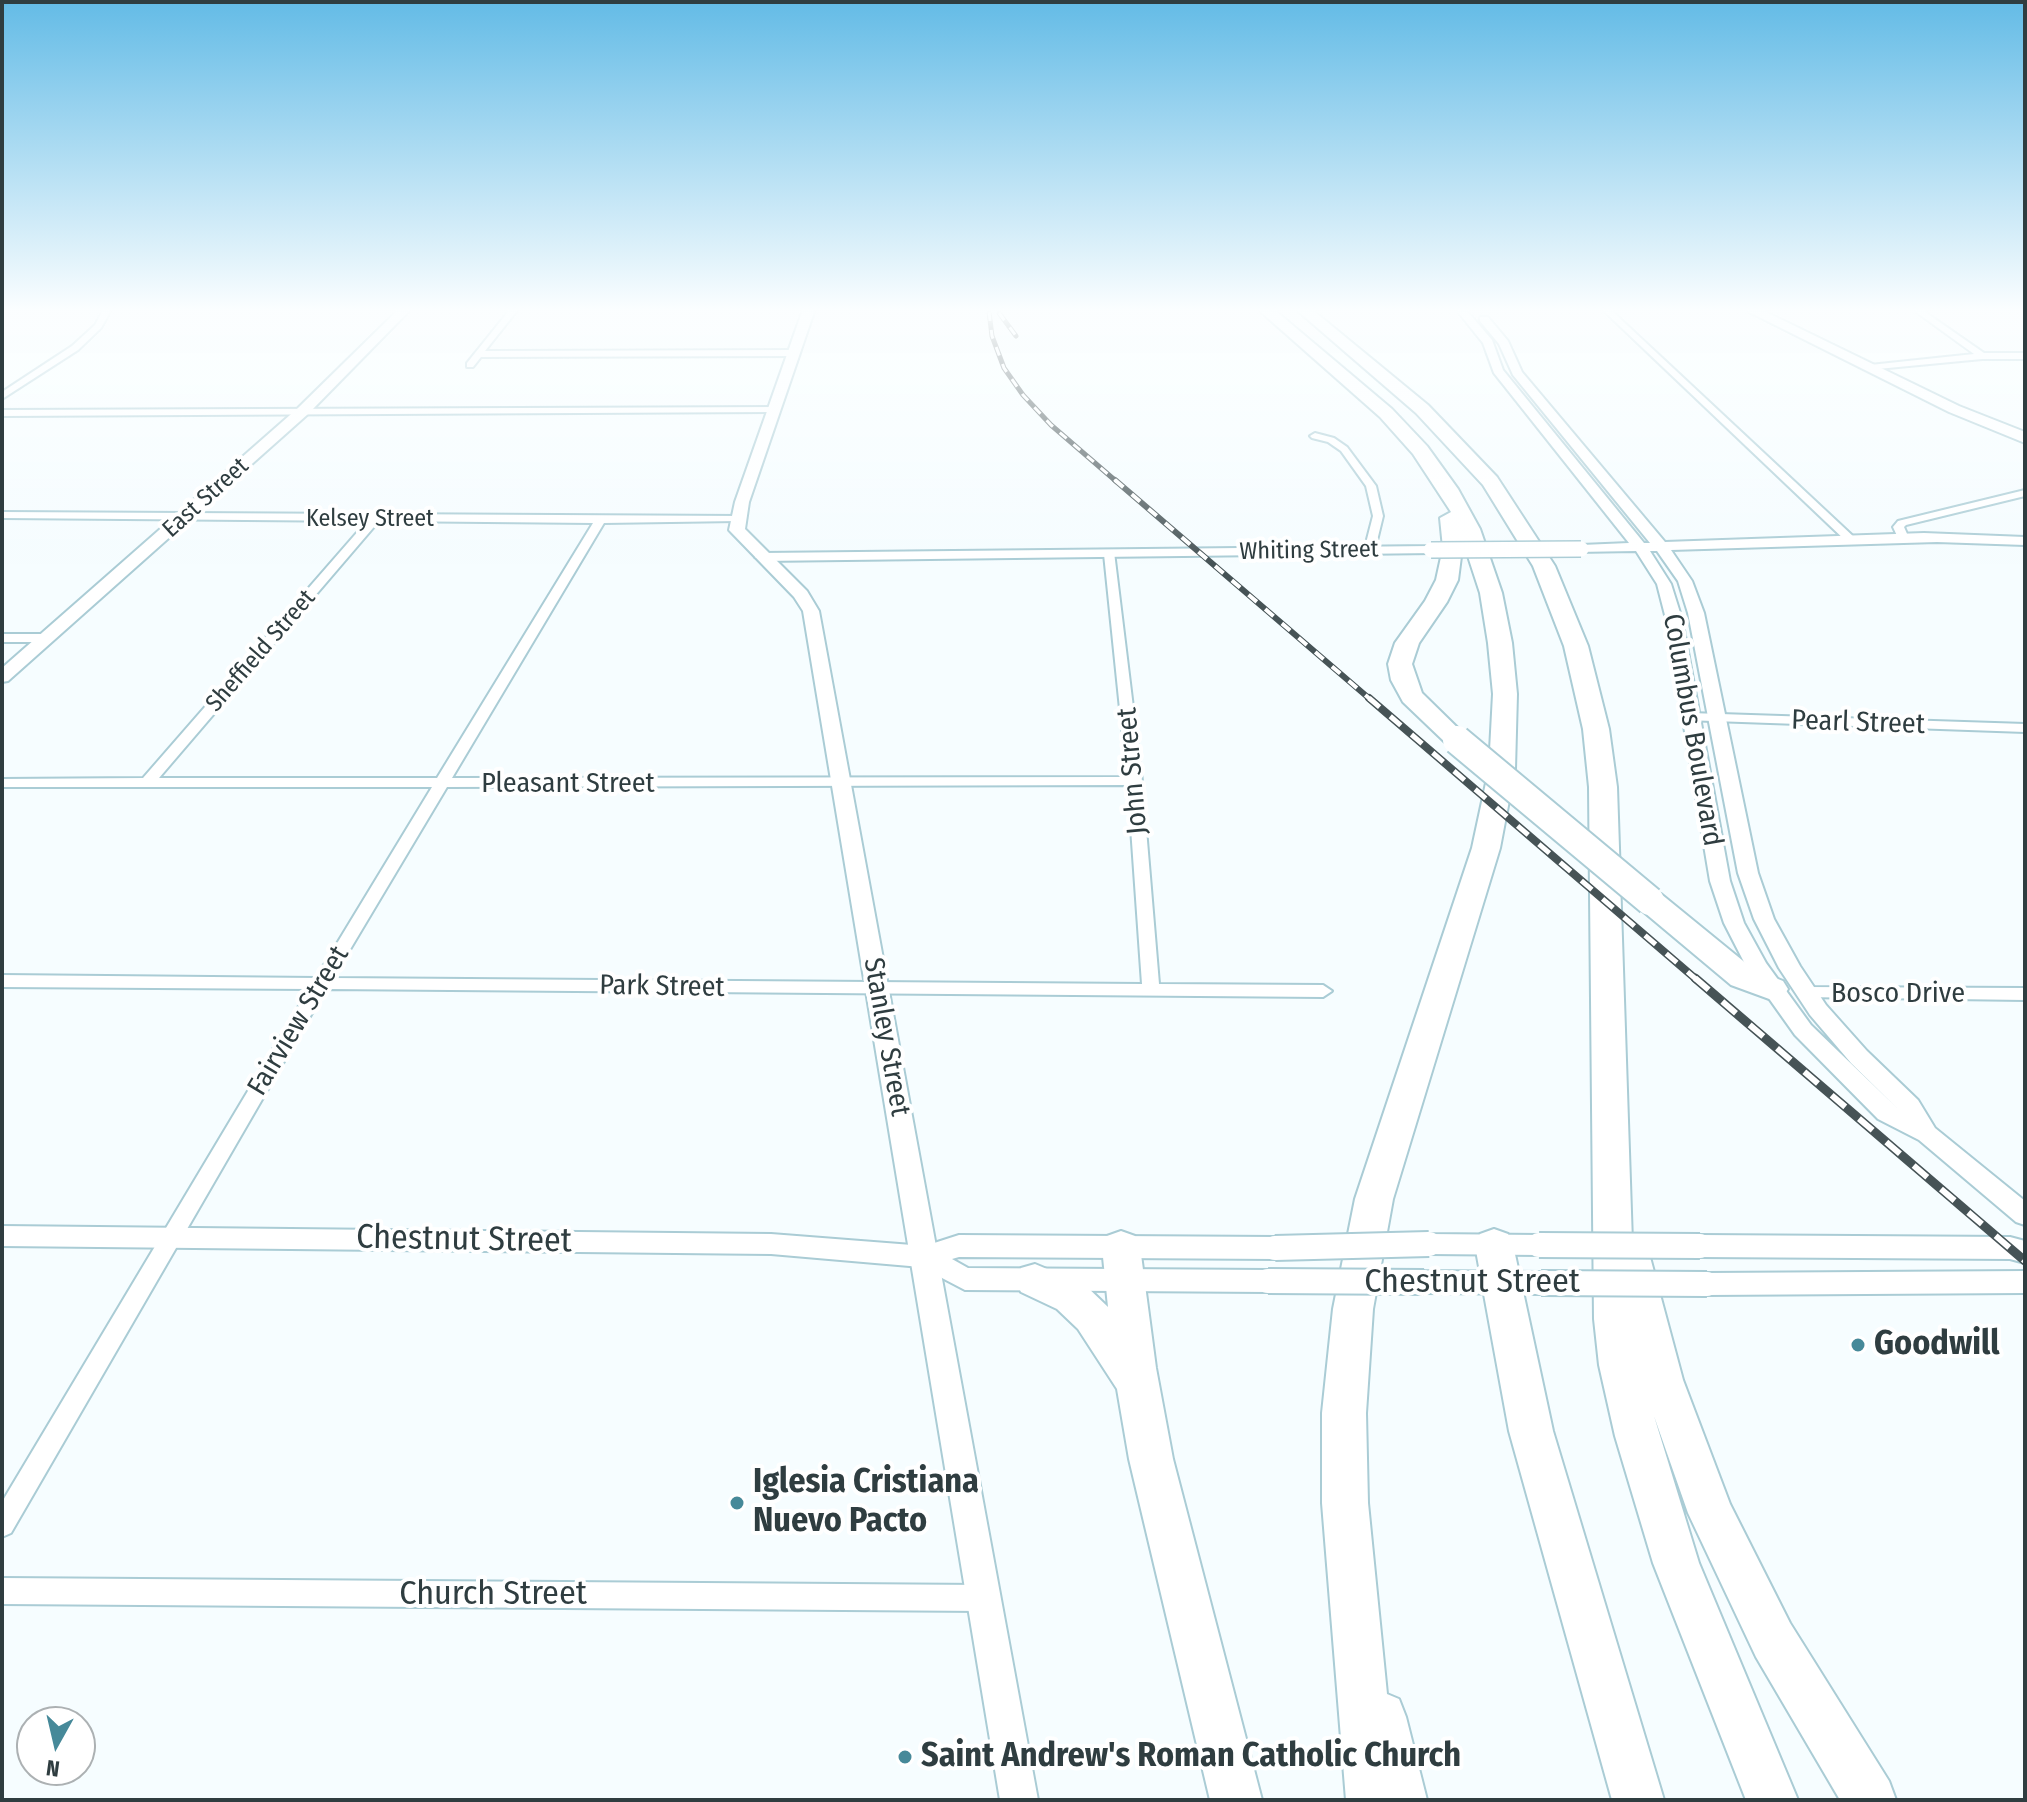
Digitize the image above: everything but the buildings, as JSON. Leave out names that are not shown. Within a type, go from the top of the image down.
[{"type":"highway","points":[[1370,396],[1445,485],[1470,529],[1494,605],[1504,678],[1505,738],[1498,791],[1480,872],[1374,1199],[1357,1282],[1344,1413],[1345,1503],[1372,1800]]},
{"type":"highway","points":[[1406,396],[1476,464],[1532,543],[1566,617],[1591,705],[1603,787],[1614,1319],[1620,1365],[1665,1530],[1697,1620],[1772,1800]]},
{"type":"highway","points":[[1445,485],[1454,539],[1450,573],[1436,602],[1407,643],[1400,664],[1403,680],[1412,697],[1457,740],[1742,977],[1772,989]]},
{"type":"highway","points":[[1613,1173],[1647,1327],[1695,1474],[1753,1604],[1840,1755],[1873,1800]]},
{"type":"highway","points":[[1123,1264],[1139,1392],[1167,1528],[1236,1800]]},
{"type":"highway","points":[[1512,1270],[1535,1446],[1638,1800]]},
{"type":"highway","points":[[1035,1280],[1071,1297],[1092,1317],[1113,1345],[1139,1392]]},
{"type":"highway","points":[[1354,1606],[1401,1800]]},
{"type":"main road","name":"East Street","points":[[2,677],[318,396]]},
{"type":"main road","points":[[738,518],[779,396]]},
{"type":"main road","points":[[1928,396],[2025,438]]},
{"type":"main road","name":"Stanley Street","points":[[738,518],[738,534],[801,594],[810,607],[1019,1800]]},
{"type":"street","name":"Columbus Boulevard","points":[[1527,396],[1658,573],[1669,600],[1721,888],[1736,928],[1772,989],[1811,1040],[1868,1097],[1886,1113],[1927,1134],[2025,1215]]},
{"type":"street","name":"Columbus Boulevard","points":[[1528,396],[1662,548],[1683,577],[1691,596],[1755,897],[1774,939],[1806,993],[1847,1044],[1910,1106],[1927,1134]]},
{"type":"street","points":[[1699,396],[1854,540]]},
{"type":"street","points":[[2,413],[774,409]]},
{"type":"street","points":[[1315,436],[1343,448],[1371,486],[1378,520],[1370,551]]},
{"type":"street","points":[[1902,536],[1898,528],[1901,523],[2025,493]]},
{"type":"street","name":"Kelsey Street","points":[[2,515],[600,520],[738,518]]},
{"type":"street","name":"Sheffield Street","points":[[147,783],[375,519]]},
{"type":"street","name":"Fairview Street","points":[[2,1525],[321,983],[600,520]]},
{"type":"street","name":"Whiting Street","points":[[1854,540],[1868,536],[1902,536],[2025,541]]},
{"type":"street","name":"Whiting Street","points":[[762,557],[1662,548],[1935,538]]},
{"type":"street","name":"John Street","points":[[1110,554],[1135,781],[1151,988]]},
{"type":"street","points":[[2,638],[46,638]]},
{"type":"street","name":"Pearl Street","points":[[1690,717],[2018,728]]},
{"type":"street","points":[[2018,728],[2025,743]]},
{"type":"street","name":"Pleasant Street","points":[[2,783],[1135,781]]},
{"type":"street","name":"Park Street","points":[[2,981],[1323,991]]},
{"type":"street","name":"Bosco Drive","points":[[1772,989],[1806,993],[2025,994]]},
{"type":"street","name":"Chestnut Street","points":[[2,1236],[771,1244],[925,1257],[959,1246],[1268,1281],[1424,1282],[1512,1270],[1707,1284],[2025,1282]]},
{"type":"street","name":"Chestnut Street","points":[[925,1257],[965,1279],[1035,1280],[1123,1264],[1275,1248],[1429,1244],[1512,1270]]},
{"type":"street","name":"Chestnut Street","points":[[1512,1270],[1539,1245],[2010,1248],[2025,1252]]},
{"type":"street","name":"Church Street","points":[[2,1591],[983,1598]]},
{"type":"railway","points":[[1024,396],[1051,425],[1117,482]]},
{"type":"railway","points":[[1115,480],[1371,700]]},
{"type":"railway","points":[[1369,698],[1697,980]]},
{"type":"railway","points":[[1695,978],[2025,1261]]},
{"type":"place","name":"Goodwill","points":[[1858,1345]]},
{"type":"place","name":"Iglesia Cristiana Nuevo Pacto","points":[[737,1503]]},
{"type":"place","name":"Saint Andrew's Roman Catholic Church","points":[[905,1757]]}]
